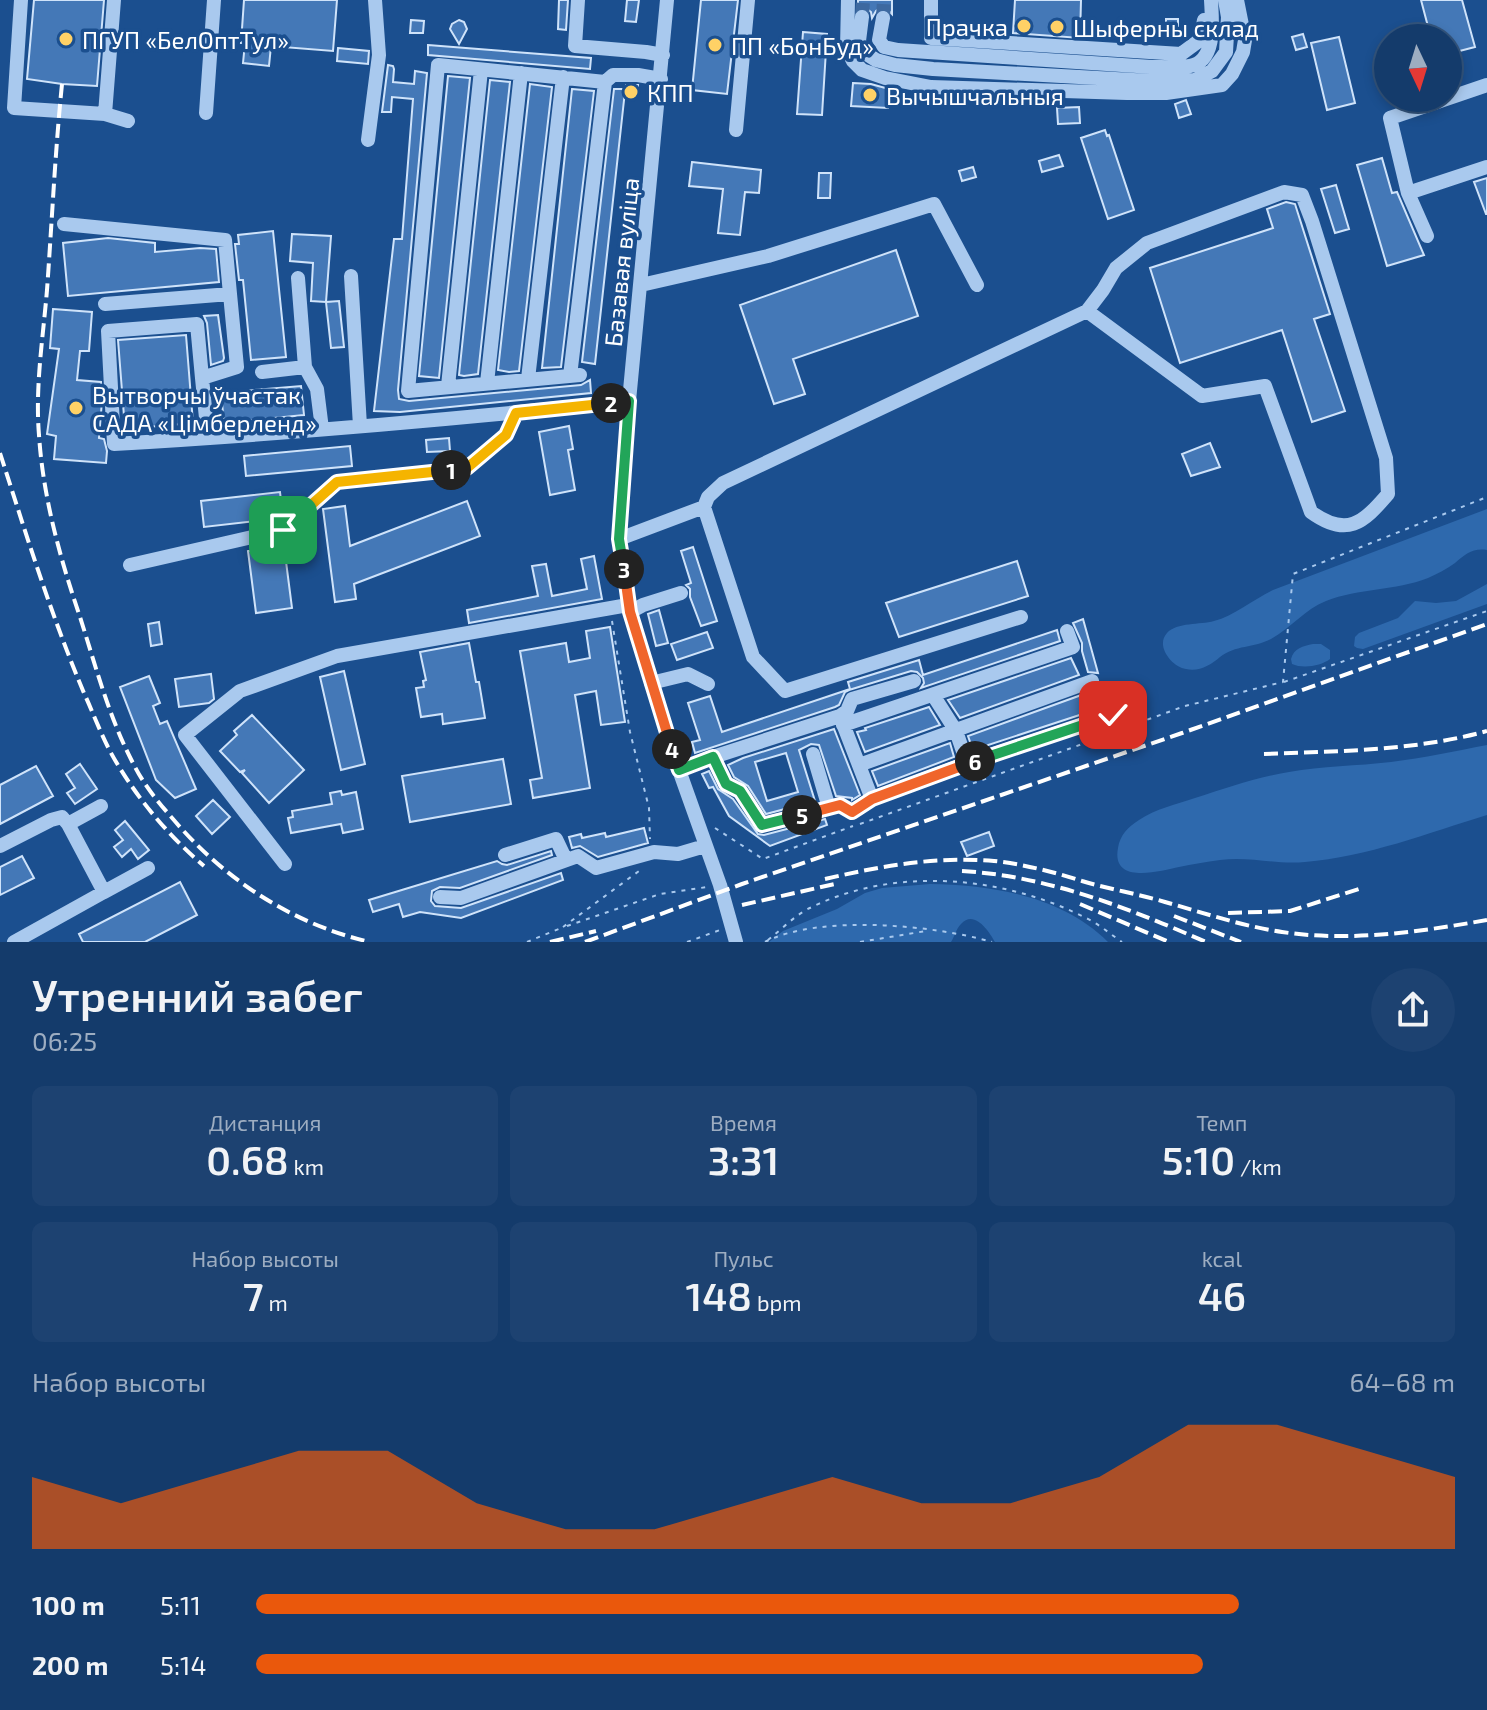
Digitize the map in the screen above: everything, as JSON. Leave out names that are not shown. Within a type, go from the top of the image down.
[{"type":"street","points":[[21,0],[14,108],[105,114],[128,121]]},
{"type":"street","points":[[105,114],[114,0]]},
{"type":"street","points":[[206,113],[214,0]]},
{"type":"street","points":[[368,140],[379,55],[375,0]]},
{"type":"street","points":[[578,0],[575,46],[663,55]]},
{"type":"street","name":"Базавая вуліца","points":[[667,0],[619,539],[629,609],[736,942]]},
{"type":"street","points":[[736,130],[748,0]]},
{"type":"street","points":[[848,0],[847,49],[862,70],[885,78],[931,87],[1127,93],[1166,93],[1222,85],[1232,74],[1243,52],[1245,40],[1237,0]]},
{"type":"street","points":[[931,0],[931,38],[1181,54],[1200,40],[1206,14],[1203,0]]},
{"type":"street","points":[[883,18],[879,40],[884,47],[934,54],[1152,67],[1191,66],[1203,60],[1209,47],[1211,0]]},
{"type":"street","points":[[862,17],[859,41],[862,51],[876,60],[895,65],[1151,81],[1195,80],[1212,71],[1226,52],[1228,17],[1225,0]]},
{"type":"street","points":[[605,82],[438,65],[408,391],[575,375],[605,82],[613,75],[661,79]]},
{"type":"street","points":[[448,386],[481,70]]},
{"type":"street","points":[[487,383],[521,73]]},
{"type":"street","points":[[528,379],[563,77]]},
{"type":"street","points":[[1427,236],[1408,193],[1390,118],[1487,85]]},
{"type":"street","points":[[1408,193],[1487,167]]},
{"type":"street","points":[[1021,617],[785,691],[753,657],[704,507],[708,497],[723,483],[1087,311],[1116,268],[1147,243],[1284,192],[1302,195],[1312,221],[1386,458],[1388,494],[1370,515],[1355,523],[1337,527],[1323,521],[1311,512],[1265,386],[1202,396],[1087,311]]},
{"type":"street","points":[[641,285],[768,256],[934,204],[977,285]]},
{"type":"street","points":[[64,224],[225,240],[237,367],[202,378]]},
{"type":"street","points":[[351,276],[360,426]]},
{"type":"street","points":[[298,278],[305,367],[317,389],[322,429]]},
{"type":"street","points":[[105,304],[230,294]]},
{"type":"street","points":[[208,438],[197,324],[108,331],[114,444],[208,438],[516,413],[629,401]]},
{"type":"street","points":[[262,372],[305,367]]},
{"type":"street","points":[[130,565],[283,530],[337,482],[467,468],[506,435],[516,413]]},
{"type":"street","points":[[619,539],[704,507]]},
{"type":"street","points":[[285,864],[185,735],[240,691],[337,656],[629,609],[681,593]]},
{"type":"street","points":[[679,770],[713,757],[933,695],[1073,647],[1067,631]]},
{"type":"street","points":[[651,683],[688,674],[708,684]]},
{"type":"street","points":[[841,721],[852,699],[914,681]]},
{"type":"street","points":[[859,765],[1092,681]]},
{"type":"street","points":[[933,695],[956,731],[967,763]]},
{"type":"street","points":[[713,757],[726,784],[740,791],[762,825],[840,805],[852,812],[872,799],[967,763],[1113,715],[1126,728]]},
{"type":"street","points":[[841,721],[872,799]]},
{"type":"street","points":[[813,754],[829,808]]},
{"type":"street","points":[[68,824],[101,806]]},
{"type":"street","points":[[0,846],[58,817],[64,819],[104,892]]},
{"type":"street","points":[[505,855],[556,839],[566,860]]},
{"type":"street","points":[[440,897],[461,898],[578,856],[596,868],[654,852],[678,854],[705,846]]},
{"type":"street","points":[[14,942],[148,868]]},
{"type":"path","points":[[563,927],[644,868],[654,852],[650,843],[649,808],[630,732],[610,610]]},
{"type":"path","points":[[1283,682],[1487,611]]},
{"type":"path","points":[[766,941],[809,908],[851,891],[911,881],[958,882],[1026,893],[1088,919],[1122,942]]},
{"type":"path","points":[[527,942],[660,894],[720,885]]},
{"type":"path","points":[[766,941],[798,931],[837,925],[876,924],[931,930],[992,942]]},
{"type":"path","points":[[687,942],[732,925]]},
{"type":"path","points":[[860,942],[931,930]]},
{"type":"shaded area","points":[[1487,509],[1487,550],[1470,552],[1428,578],[1326,601],[1271,639],[1232,650],[1200,669],[1191,670],[1175,664],[1164,650],[1164,638],[1171,629],[1221,619],[1273,590]]},
{"type":"shaded area","points":[[1487,584],[1487,604],[1363,649],[1354,646],[1359,633],[1398,618],[1415,601],[1456,601]]},
{"type":"shaded area","points":[[1321,644],[1330,650],[1330,659],[1312,666],[1292,664],[1292,655],[1297,650]]},
{"type":"shaded area","points":[[1487,745],[1487,815],[1420,836],[1374,850],[1305,862],[1231,859],[1139,873],[1122,867],[1118,860],[1123,835],[1139,820],[1166,807],[1230,787],[1289,772],[1403,760]]},
{"type":"shaded area","points":[[930,884],[978,887],[1025,896],[1070,914],[1108,942],[995,942],[981,923],[971,919],[959,926],[951,942],[769,942],[783,931],[837,909],[865,893],[882,888]]},
{"type":"building","name":"ПГУП «БелОптТул»","points":[[34,0],[104,0],[97,86],[27,79]]},
{"type":"building","points":[[244,0],[337,0],[333,51],[271,46],[269,66],[243,63]]},
{"type":"building","points":[[559,0],[568,0],[566,30],[558,29]]},
{"type":"building","points":[[627,0],[639,0],[636,22],[625,21]]},
{"type":"building","name":"ПП «БонБуд»","points":[[701,0],[738,0],[727,94],[692,90]]},
{"type":"building","points":[[858,0],[892,0],[892,14],[886,8],[880,8],[872,18],[867,9],[858,8]]},
{"type":"building","points":[[1015,0],[1081,0],[1080,38],[1013,33]]},
{"type":"building","points":[[1421,0],[1462,0],[1475,47],[1462,50],[1462,24],[1427,24]]},
{"type":"building","points":[[1166,19],[1178,19],[1178,30],[1166,30]]},
{"type":"building","points":[[411,20],[424,21],[423,33],[410,33]]},
{"type":"building","points":[[459,20],[464,22],[467,29],[459,44],[450,29]]},
{"type":"building","points":[[803,32],[827,34],[822,115],[797,114]]},
{"type":"building","points":[[1303,34],[1307,47],[1296,50],[1292,37]]},
{"type":"building","points":[[1339,37],[1355,103],[1327,110],[1311,43]]},
{"type":"building","points":[[428,45],[591,58],[590,69],[428,55]]},
{"type":"building","points":[[338,48],[369,51],[368,64],[337,61]]},
{"type":"building","points":[[388,65],[394,69],[393,82],[414,84],[415,71],[427,73],[399,399],[409,401],[581,385],[590,380],[591,393],[400,412],[374,411],[394,239],[402,239],[413,99],[392,97],[391,112],[382,112]]},
{"type":"building","points":[[448,76],[470,78],[439,378],[419,376]]},
{"type":"building","points":[[490,80],[510,82],[478,374],[464,376],[459,375]]},
{"type":"building","name":"Вычышчальныя","points":[[853,83],[889,89],[888,108],[851,106]]},
{"type":"building","points":[[530,84],[552,87],[519,371],[509,372],[498,370]]},
{"type":"building","points":[[626,85],[638,85],[637,97],[625,96],[625,91],[595,364],[582,362],[614,89],[625,89]]},
{"type":"building","points":[[572,89],[594,91],[561,367],[542,368]]},
{"type":"building","points":[[1186,100],[1191,114],[1179,118],[1175,104]]},
{"type":"building","points":[[1079,107],[1080,123],[1058,124],[1057,108]]},
{"type":"building","points":[[1105,130],[1134,210],[1108,219],[1081,138]]},
{"type":"building","points":[[1059,155],[1063,166],[1042,172],[1039,161]]},
{"type":"building","points":[[1382,158],[1392,193],[1397,192],[1424,255],[1387,266],[1357,165]]},
{"type":"building","points":[[692,162],[761,170],[759,193],[745,192],[740,235],[718,233],[723,189],[689,186]]},
{"type":"building","points":[[973,167],[976,177],[962,181],[959,171]]},
{"type":"building","points":[[819,173],[831,173],[830,198],[818,198]]},
{"type":"building","points":[[1487,178],[1487,214],[1486,214],[1474,182]]},
{"type":"building","points":[[1336,185],[1349,229],[1335,233],[1321,189]]},
{"type":"building","points":[[1286,202],[1295,204],[1330,314],[1314,319],[1345,411],[1312,422],[1282,330],[1180,363],[1150,268],[1273,228],[1267,209]]},
{"type":"building","points":[[273,231],[286,357],[251,360],[243,280],[239,280],[235,244],[239,244],[238,235]]},
{"type":"building","points":[[292,234],[331,236],[326,302],[311,301],[313,263],[290,261]]},
{"type":"building","points":[[108,238],[155,243],[155,252],[216,249],[219,282],[68,296],[63,243]]},
{"type":"building","points":[[896,250],[918,316],[793,359],[805,394],[774,404],[740,305]]},
{"type":"building","points":[[339,301],[344,347],[331,348],[326,302]]},
{"type":"building","points":[[53,309],[92,312],[89,351],[80,351],[77,380],[101,382],[99,438],[104,439],[106,463],[54,459],[56,436],[47,434],[59,349],[50,348]]},
{"type":"building","points":[[218,315],[224,358],[211,365],[204,316]]},
{"type":"building","points":[[186,335],[193,423],[125,429],[118,340]]},
{"type":"building","points":[[301,386],[304,415],[224,423],[221,393]]},
{"type":"building","points":[[569,426],[573,449],[568,450],[575,490],[550,495],[539,432]]},
{"type":"building","points":[[449,438],[450,451],[427,452],[426,440]]},
{"type":"building","points":[[1210,443],[1220,467],[1191,476],[1182,454]]},
{"type":"building","points":[[350,446],[352,466],[246,476],[244,456]]},
{"type":"building","points":[[280,492],[281,518],[204,527],[201,501]]},
{"type":"building","points":[[467,501],[480,536],[354,584],[356,599],[335,602],[323,509],[345,506],[350,546]]},
{"type":"building","points":[[284,546],[292,608],[256,613],[248,551]]},
{"type":"building","points":[[693,547],[717,621],[701,626],[686,585],[691,583],[681,551]]},
{"type":"building","points":[[594,556],[602,599],[469,623],[467,610],[538,596],[532,566],[546,564],[552,596],[587,589],[581,559]]},
{"type":"building","points":[[1017,561],[1028,596],[899,637],[886,603]]},
{"type":"building","points":[[659,610],[668,643],[656,646],[648,614]]},
{"type":"building","points":[[1083,619],[1098,673],[1088,672],[1082,643],[1073,623]]},
{"type":"building","points":[[159,622],[162,644],[151,646],[148,624]]},
{"type":"building","points":[[610,627],[625,722],[601,725],[596,691],[575,695],[590,788],[533,798],[530,780],[542,778],[520,651],[566,643],[569,662],[590,658],[586,631]]},
{"type":"building","points":[[1057,630],[1060,641],[921,688],[923,678],[911,671],[849,690],[835,707],[695,753],[692,742],[700,740],[688,703],[710,696],[722,732],[850,689],[848,682],[919,660],[923,675]]},
{"type":"building","points":[[707,632],[713,648],[677,660],[671,644]]},
{"type":"building","points":[[469,643],[485,718],[443,724],[442,714],[421,717],[416,688],[424,687],[423,681],[426,680],[420,652]]},
{"type":"building","points":[[1071,658],[1079,675],[960,718],[948,700]]},
{"type":"building","points":[[344,671],[365,764],[341,770],[320,677]]},
{"type":"building","points":[[211,674],[214,699],[209,703],[179,707],[175,679]]},
{"type":"building","points":[[149,676],[160,703],[153,706],[160,724],[167,721],[196,789],[175,798],[156,780],[120,687]]},
{"type":"building","points":[[1102,684],[1107,706],[973,750],[968,736],[1095,690]]},
{"type":"building","points":[[929,707],[940,725],[865,752],[857,732]]},
{"type":"building","points":[[252,715],[304,770],[269,803],[242,773],[245,770],[240,772],[220,751],[237,735],[234,731]]},
{"type":"building","points":[[834,729],[860,795],[852,800],[836,796],[819,745],[811,744],[799,750],[815,801],[766,814],[748,786],[734,777],[728,765]],"holes":[[[786,753],[798,792],[767,801],[755,762]]]},
{"type":"building","points":[[950,743],[954,757],[878,786],[872,771]]},
{"type":"building","points":[[503,759],[511,804],[410,822],[402,776]]},
{"type":"building","points":[[80,764],[97,789],[75,804],[67,793],[75,788],[66,774]]},
{"type":"building","points":[[36,766],[53,796],[0,824],[0,785]]},
{"type":"building","points":[[709,771],[718,789],[733,799],[758,834],[825,819],[827,825],[770,846],[729,816],[702,774]]},
{"type":"building","points":[[341,791],[342,795],[356,792],[363,829],[343,833],[341,824],[291,833],[288,818],[293,817],[292,811],[332,804],[330,793]]},
{"type":"building","points":[[213,800],[230,817],[212,834],[196,816]]},
{"type":"building","points":[[125,821],[149,850],[138,859],[131,849],[122,857],[114,847],[123,840],[115,830]]},
{"type":"building","points":[[644,828],[648,843],[598,857],[580,846],[572,848],[569,837],[581,834],[582,838],[605,833],[606,837]]},
{"type":"building","points":[[989,832],[994,846],[967,856],[961,842]]},
{"type":"building","points":[[551,851],[552,855],[460,888],[440,887],[432,891],[431,901],[435,906],[461,908],[561,873],[563,880],[461,918],[420,912],[403,917],[399,904],[373,912],[369,900],[497,861],[507,865]]},
{"type":"building","points":[[22,856],[34,878],[0,895],[0,867]]},
{"type":"building","points":[[180,882],[197,915],[145,942],[83,942],[79,934]]},
{"type":"tunnel","points":[[862,17],[863,0]]},
{"type":"tunnel","points":[[883,18],[884,0]]},
{"type":"railway","points":[[62,84],[39,381],[39,435],[44,481],[59,550],[110,711],[125,747],[147,786],[173,819],[214,861],[237,880],[287,911],[313,924],[370,942]]},
{"type":"railway","points":[[0,453],[39,574],[108,748],[146,806],[204,866]]},
{"type":"railway","points":[[585,942],[742,884],[1182,733],[1487,624]]},
{"type":"railway","points":[[1264,754],[1404,746],[1487,731]]},
{"type":"railway","points":[[825,879],[909,863],[994,861],[1038,869],[1282,932],[1359,936],[1487,920]]},
{"type":"railway","points":[[962,871],[1025,879],[1087,896],[1206,942]]},
{"type":"railway","points":[[742,905],[839,883]]},
{"type":"railway","points":[[1228,913],[1290,911],[1362,888]]},
{"type":"railway","points":[[1080,904],[1169,942]]},
{"type":"railway","points":[[1174,916],[1241,942]]},
{"type":"railway","points":[[550,942],[596,931]]},
{"type":"place","name":"Прачка","points":[[1024,26]]},
{"type":"place","name":"Шыферны склад","points":[[1057,27]]},
{"type":"place","name":"ПГУП «БелОптТул»","points":[[66,39]]},
{"type":"place","name":"ПП «БонБуд»","points":[[715,45]]},
{"type":"place","name":"КПП","points":[[631,92]]},
{"type":"place","name":"Вычышчальныя","points":[[870,95]]},
{"type":"place","name":"Вытворчы ўчастак САДА «Цімберленд»","points":[[76,408]]},
{"type":"route","points":[[283,530],[337,482],[467,468],[506,435],[516,413],[629,401],[619,539],[630,612],[651,683],[679,770],[713,757],[726,784],[740,791],[762,825],[840,805],[852,812],[872,799],[967,763],[1113,715]]}]
